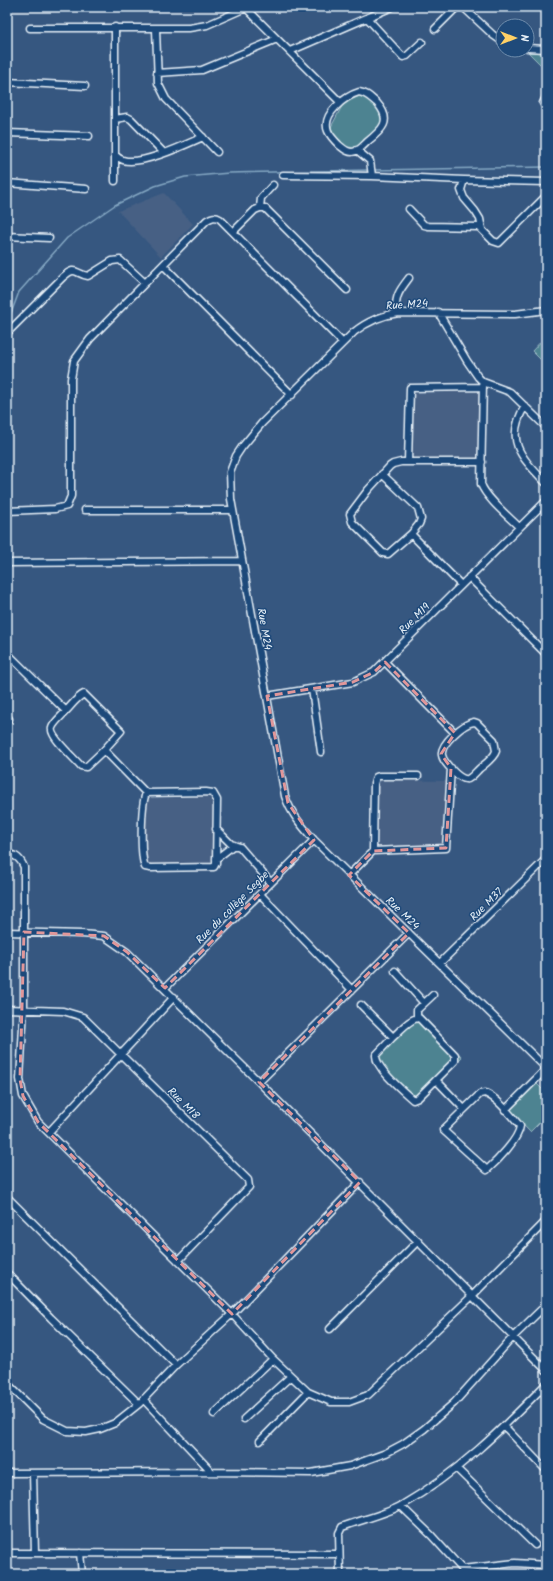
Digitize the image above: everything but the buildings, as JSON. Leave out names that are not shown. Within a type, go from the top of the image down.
[{"type":"street","points":[[30,28],[115,27],[156,29],[198,27],[216,21],[247,7],[340,102]]},
{"type":"street","points":[[290,51],[392,7]]},
{"type":"street","points":[[435,29],[457,7]]},
{"type":"street","points":[[463,7],[495,37]]},
{"type":"street","points":[[367,18],[403,57],[407,56],[422,42]]},
{"type":"street","points":[[115,27],[115,181]]},
{"type":"street","points":[[156,29],[158,83],[166,99],[217,152]]},
{"type":"street","points":[[157,73],[202,70],[277,38]]},
{"type":"street","points":[[535,48],[546,49]]},
{"type":"street","points":[[7,82],[85,86]]},
{"type":"street","points":[[359,92],[365,93],[372,98],[384,114],[385,120],[380,131],[357,150],[353,152],[344,150],[328,132],[326,125],[328,119],[340,102],[352,94],[359,92]]},
{"type":"street","points":[[115,119],[127,117],[131,119],[164,153]]},
{"type":"street","points":[[7,132],[88,136]]},
{"type":"street","points":[[115,155],[122,160],[136,161],[164,153],[203,137]]},
{"type":"street","points":[[357,150],[370,161],[372,172]]},
{"type":"street","points":[[283,175],[372,172],[464,180],[546,182]]},
{"type":"street","points":[[464,180],[461,190],[464,198],[480,219],[482,229]]},
{"type":"street","points":[[7,183],[86,189]]},
{"type":"street","points":[[260,208],[261,198],[273,185]]},
{"type":"street","points":[[409,209],[424,225],[475,226],[482,229],[493,241],[499,243],[545,198]]},
{"type":"street","points":[[233,232],[255,210],[265,208],[347,290]]},
{"type":"street","points":[[7,511],[62,508],[67,506],[70,501],[71,379],[74,361],[90,339],[211,217],[220,219],[343,343]]},
{"type":"street","points":[[7,236],[49,238]]},
{"type":"street","points":[[9,331],[63,276],[71,271],[75,270],[88,276],[112,260],[120,260],[145,283]]},
{"type":"street","points":[[163,265],[292,395]]},
{"type":"street","points":[[396,313],[396,298],[409,278]]},
{"type":"street","name":"Rue M24","points":[[546,310],[515,314],[438,312],[396,313],[381,317],[363,325],[255,431],[236,456],[230,472],[233,510],[267,696],[288,803],[294,816],[314,840],[546,1069]]},
{"type":"street","points":[[438,312],[482,384],[482,488],[519,527]]},
{"type":"street","points":[[408,462],[410,388],[482,384],[510,392],[546,427]]},
{"type":"street","points":[[525,406],[517,422],[515,430],[516,441],[530,466],[546,483]]},
{"type":"street","points":[[382,474],[420,510],[421,519],[411,534],[391,553],[385,554],[350,518],[351,510],[382,474],[393,464],[408,462],[482,462]]},
{"type":"street","name":"Rue M19","points":[[267,696],[353,682],[374,672],[546,501]]},
{"type":"street","points":[[85,510],[233,510]]},
{"type":"street","points":[[411,534],[461,585]]},
{"type":"street","points":[[7,563],[242,561]]},
{"type":"street","points":[[469,577],[546,654]]},
{"type":"street","points":[[7,653],[66,711]]},
{"type":"street","points":[[385,662],[455,733]]},
{"type":"street","points":[[312,689],[321,752]]},
{"type":"street","points":[[86,695],[121,731],[86,767],[81,766],[52,734],[52,726],[66,711],[81,696],[86,695]]},
{"type":"street","points":[[470,722],[477,724],[494,740],[496,751],[492,757],[467,779],[459,777],[451,768],[443,759],[441,754],[445,745],[455,733],[470,722]]},
{"type":"street","points":[[104,750],[146,793],[213,793],[217,800],[215,865],[212,867],[150,868],[145,866],[143,856],[143,804],[146,793]]},
{"type":"street","points":[[349,875],[373,851],[446,848],[451,768]]},
{"type":"street","points":[[373,851],[374,784],[376,777],[418,776]]},
{"type":"street","points":[[216,829],[231,844],[240,847],[270,883]]},
{"type":"street","name":"Rue du collège Segbe","points":[[165,988],[314,840]]},
{"type":"street","points":[[216,859],[234,845]]},
{"type":"street","points":[[7,854],[21,859],[24,866],[24,1009],[20,1078],[23,1096],[38,1122],[232,1314],[273,1359],[308,1392],[331,1402],[349,1402],[368,1395],[472,1296],[546,1221]]},
{"type":"street","name":"Rue M37","points":[[440,963],[545,861]]},
{"type":"street","points":[[260,894],[352,990]]},
{"type":"street","points":[[7,932],[104,936],[128,952],[360,1182],[546,1370]]},
{"type":"street","points":[[259,1082],[409,933]]},
{"type":"street","points":[[395,971],[424,1003]]},
{"type":"street","points":[[417,1018],[393,1037],[376,1055],[378,1065],[401,1090],[415,1100],[456,1061],[455,1055],[417,1018],[416,1012],[433,995]]},
{"type":"street","points":[[49,1132],[122,1055],[174,997]]},
{"type":"street","points":[[361,1005],[393,1037]]},
{"type":"street","name":"Rue M18","points":[[7,1009],[64,1011],[83,1017],[248,1180],[248,1187],[178,1261]]},
{"type":"street","points":[[505,1110],[546,1069]]},
{"type":"street","points":[[436,1080],[464,1109]]},
{"type":"street","points":[[485,1093],[490,1095],[520,1126],[520,1131],[511,1144],[487,1170],[443,1130],[464,1109],[480,1094],[485,1093]]},
{"type":"street","points":[[7,1383],[43,1419],[68,1431],[86,1432],[100,1430],[115,1423],[141,1402],[176,1365],[232,1314],[360,1182]]},
{"type":"street","points":[[7,1197],[176,1365]]},
{"type":"street","points":[[330,1329],[418,1241]]},
{"type":"street","points":[[7,1273],[56,1324],[141,1402],[212,1472]]},
{"type":"street","points":[[7,1473],[311,1473],[350,1466],[386,1453],[403,1444],[424,1429],[441,1415],[513,1337],[546,1305]]},
{"type":"street","points":[[214,1414],[273,1359]]},
{"type":"street","points":[[244,1419],[291,1376]]},
{"type":"street","points":[[340,1574],[339,1533],[342,1527],[401,1506],[457,1469],[505,1427],[546,1384]]},
{"type":"street","points":[[260,1442],[308,1392]]},
{"type":"street","points":[[505,1427],[546,1470]]},
{"type":"street","points":[[457,1469],[535,1545]]},
{"type":"street","points":[[33,1473],[35,1553]]},
{"type":"street","points":[[401,1506],[432,1535],[462,1571],[515,1563],[546,1565]]},
{"type":"street","points":[[7,1553],[339,1554]]},
{"type":"street","points":[[80,1553],[82,1574]]},
{"type":"highlighted area","points":[[385,662],[455,733],[441,754],[451,768],[446,848],[373,851],[349,875],[409,933],[259,1082],[360,1182],[232,1314],[38,1122],[23,1096],[20,1079],[24,932],[104,936],[127,952],[165,988],[314,840],[288,803],[267,696],[353,682],[374,672]]},
{"type":"shaded area","points":[[164,193],[193,224],[161,257],[118,211]]},
{"type":"shaded area","points":[[480,391],[480,461],[411,462],[412,393]]},
{"type":"shaded area","points":[[376,780],[446,781],[445,847],[375,848]]},
{"type":"shaded area","points":[[207,797],[213,800],[213,866],[152,867],[145,863],[144,805],[147,799]]},
{"type":"green space","points":[[535,52],[546,53],[546,70],[534,58]]},
{"type":"green space","points":[[360,96],[373,102],[381,114],[382,122],[378,132],[357,148],[347,147],[337,140],[331,127],[342,103]]},
{"type":"green space","points":[[546,336],[546,365],[532,351]]},
{"type":"green space","points":[[419,1012],[462,1057],[417,1101],[373,1056]]},
{"type":"green space","points":[[534,1081],[546,1093],[546,1116],[530,1132],[508,1109]]},
{"type":"waterway","points":[[374,170],[546,167]]},
{"type":"waterway","points":[[7,324],[19,292],[67,238],[115,205],[155,186],[185,177],[229,173],[370,170]]}]
